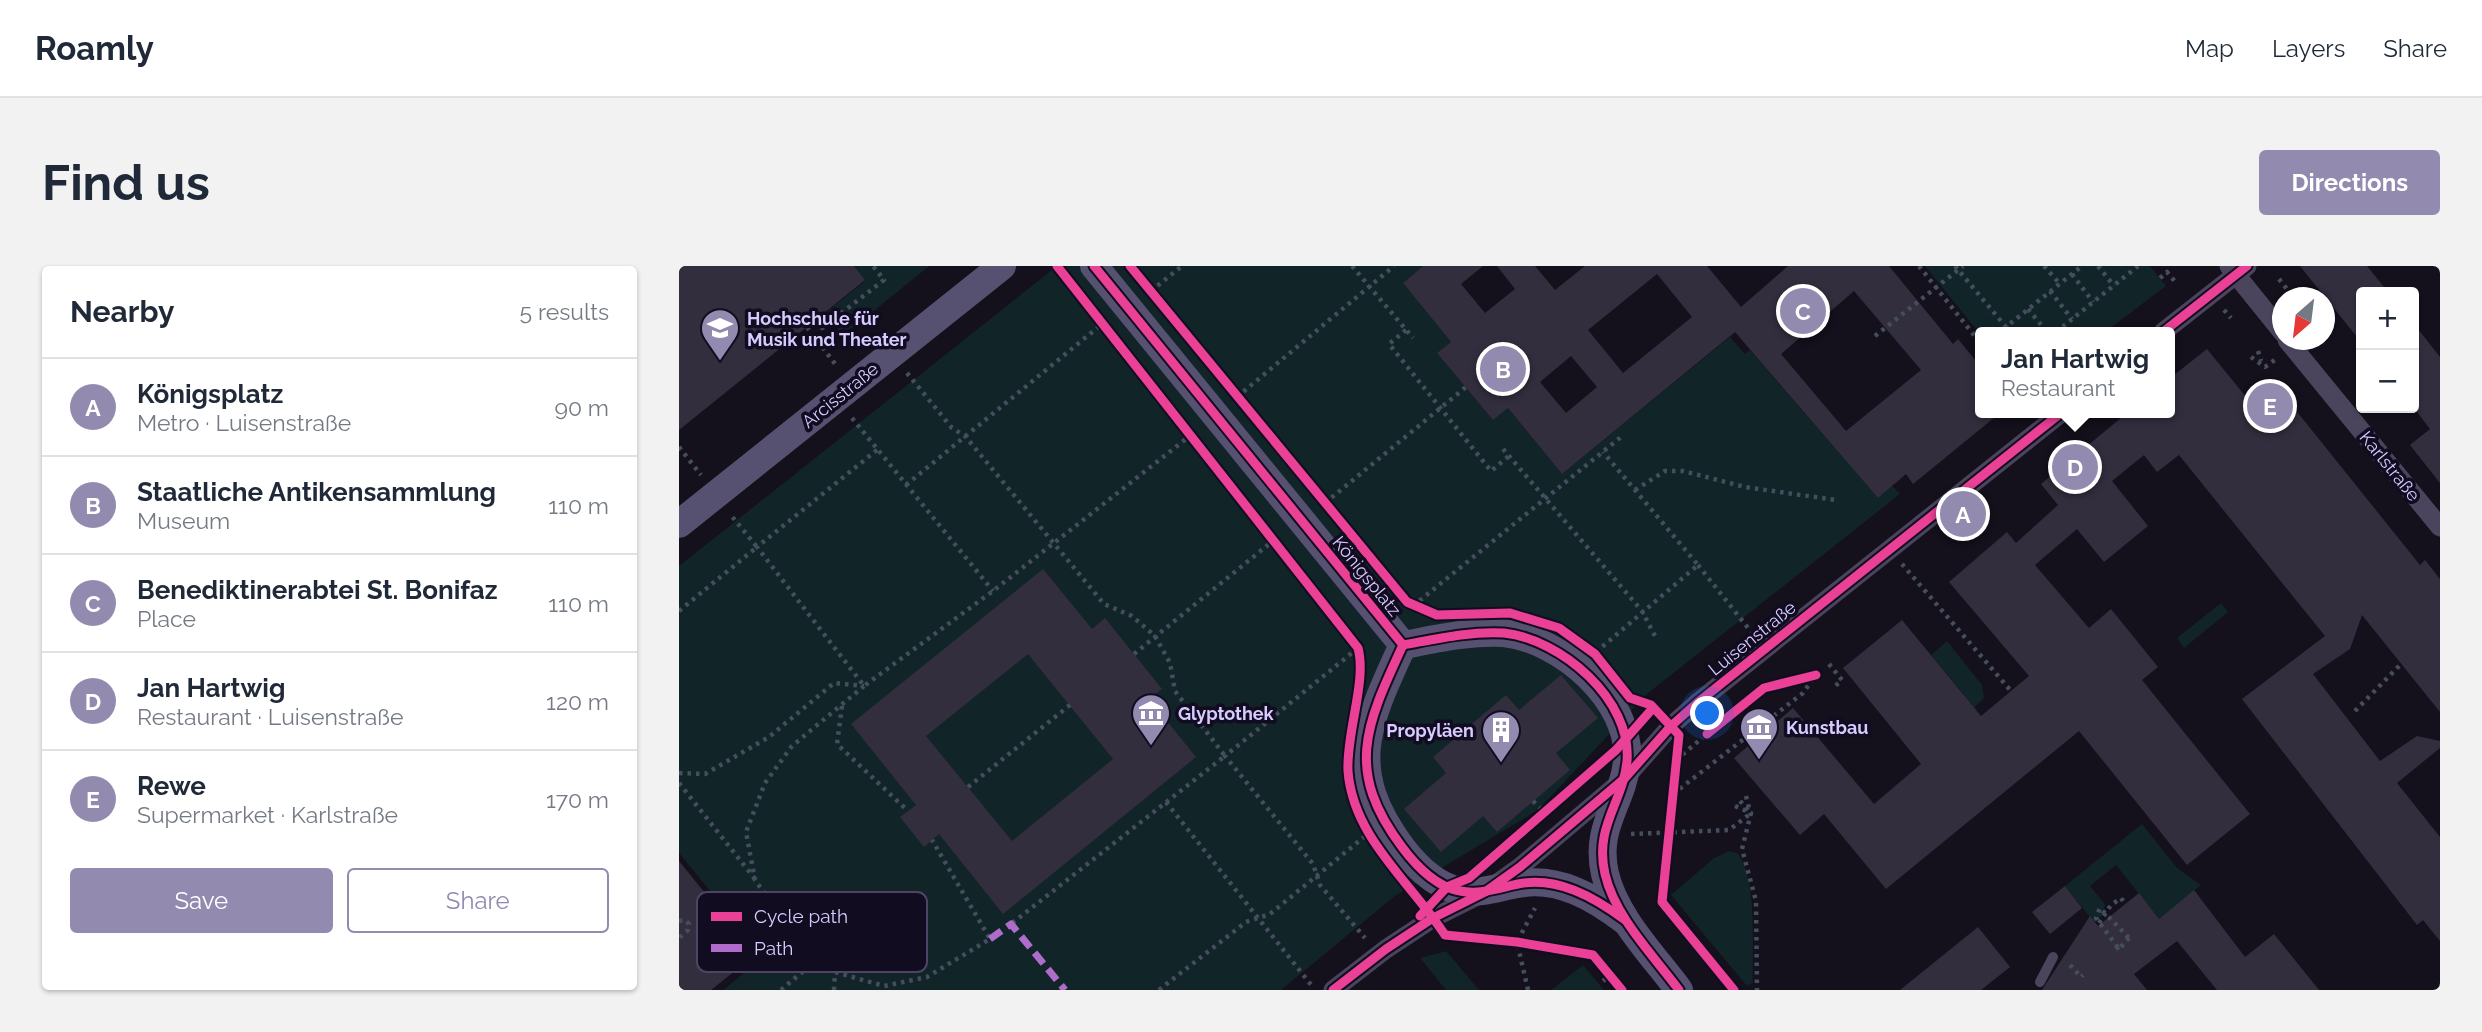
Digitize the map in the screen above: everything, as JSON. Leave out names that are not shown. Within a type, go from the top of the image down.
[{"type":"main road","name":"Arcisstraße","points":[[679,524],[708,486],[836,399],[1002,266]]},
{"type":"main road","name":"Königsplatz","points":[[1094,266],[1403,645]]},
{"type":"main road","points":[[1627,922],[1593,898],[1550,882],[1521,883],[1485,892],[1461,891],[1437,882],[1407,855],[1385,825],[1372,797],[1366,762],[1369,733],[1403,645],[1449,637],[1506,634],[1542,644],[1564,657],[1600,689],[1623,726],[1627,739],[1624,779],[1601,841],[1605,874],[1627,922],[1679,990]]},
{"type":"street","points":[[2169,327],[2238,269],[2272,317]]},
{"type":"street","name":"Karlstraße","points":[[2295,350],[2440,527]]},
{"type":"street","name":"Luisenstraße","points":[[1333,990],[1378,954],[1433,918],[1485,892],[1520,867],[1624,779],[1671,726],[1764,647],[2055,418]]},
{"type":"lane","points":[[2040,982],[2053,957]]},
{"type":"path","points":[[816,320],[822,328],[884,280],[873,266]]},
{"type":"path","points":[[1151,291],[1181,266]]},
{"type":"path","points":[[1352,266],[1413,338]]},
{"type":"path","points":[[1237,397],[1394,266]]},
{"type":"path","points":[[1919,266],[1975,338]]},
{"type":"path","points":[[2044,266],[2060,284]]},
{"type":"path","points":[[1875,336],[1958,267],[2007,327],[2082,266]]},
{"type":"path","points":[[2098,266],[2114,286]]},
{"type":"path","points":[[2062,327],[2138,266]]},
{"type":"path","points":[[2160,278],[2167,272],[2177,284]]},
{"type":"path","points":[[2071,274],[2093,302]]},
{"type":"path","points":[[2279,279],[2285,287]]},
{"type":"path","points":[[2050,291],[2072,319]]},
{"type":"path","points":[[2028,309],[2043,327]]},
{"type":"path","points":[[906,485],[1102,324]]},
{"type":"path","points":[[807,327],[837,367]]},
{"type":"path","points":[[1406,330],[1389,344],[1440,408],[1492,471],[1509,456]]},
{"type":"path","points":[[2258,351],[2262,362]]},
{"type":"path","points":[[892,354],[952,428],[965,436],[1104,604],[1132,616],[1155,636],[1170,663],[1175,691],[1313,864],[1320,884],[1378,954]]},
{"type":"path","points":[[1325,503],[1466,387]]},
{"type":"path","points":[[836,399],[993,592]]},
{"type":"path","points":[[755,880],[746,832],[765,783],[792,746],[865,686],[993,592],[1191,435]]},
{"type":"path","points":[[1413,606],[1621,437]]},
{"type":"path","points":[[679,447],[865,686]]},
{"type":"path","points":[[1503,449],[1642,611],[1656,638]]},
{"type":"path","points":[[679,611],[877,450]]},
{"type":"path","points":[[1603,452],[1764,647]]},
{"type":"path","points":[[1635,490],[1665,471],[1683,471],[1745,487],[1836,500]]},
{"type":"path","points":[[1133,654],[1274,540]]},
{"type":"path","points":[[1889,548],[2011,691]]},
{"type":"path","points":[[1595,654],[1698,565]]},
{"type":"path","points":[[1011,924],[1225,756],[1357,648]]},
{"type":"path","points":[[1829,664],[1842,680],[1832,689]]},
{"type":"path","points":[[2355,711],[2401,664]]},
{"type":"path","points":[[1804,676],[1816,674]]},
{"type":"path","points":[[1673,794],[1803,693],[1816,674]]},
{"type":"path","points":[[679,774],[705,774],[769,737],[834,683],[865,686]]},
{"type":"path","points":[[842,705],[837,744],[908,811]]},
{"type":"path","points":[[968,787],[1070,705]]},
{"type":"path","points":[[1677,760],[1717,726]]},
{"type":"path","points":[[679,783],[764,892]]},
{"type":"path","points":[[1746,796],[1751,813],[1742,849],[1756,901],[1757,990]]},
{"type":"path","points":[[1533,801],[1545,813]]},
{"type":"path","points":[[1740,801],[1751,813]]},
{"type":"path","points":[[1166,803],[1312,986]]},
{"type":"path","points":[[1735,806],[1751,813]]},
{"type":"path","points":[[1628,834],[1729,830],[1751,813]]},
{"type":"path","points":[[1159,990],[1246,922],[1270,914],[1368,834]]},
{"type":"path","points":[[834,990],[835,972],[884,986],[927,977],[990,939],[932,840]]},
{"type":"path","points":[[2125,904],[2121,898],[2097,924],[2119,950],[2129,938]]},
{"type":"path","points":[[1528,990],[1517,942],[1536,907]]},
{"type":"path","points":[[2107,912],[2129,938]]},
{"type":"path","points":[[679,921],[685,920],[689,925],[688,930],[679,938]]},
{"type":"path","points":[[2116,949],[2129,938]]},
{"type":"path","points":[[2070,965],[2081,977],[2083,975]]},
{"type":"path","points":[[781,990],[802,972]]},
{"type":"path","points":[[1603,981],[1610,975]]},
{"type":"green space","points":[[854,266],[928,267],[843,336],[825,313],[865,281]]},
{"type":"green space","points":[[1057,266],[1423,266],[1403,283],[1451,342],[1437,353],[1493,420],[1508,408],[1562,474],[1730,337],[1745,354],[1750,350],[1878,498],[1892,486],[1900,494],[1647,694],[1538,810],[1395,896],[1281,990],[723,990],[745,972],[927,972],[927,892],[711,892],[679,853],[679,566]]},
{"type":"green space","points":[[1925,266],[2150,266],[2166,286],[2112,327],[1975,328]]},
{"type":"green space","points":[[2221,603],[2228,612],[2184,648],[2177,638]]},
{"type":"green space","points":[[1947,641],[1982,685],[1984,698],[1968,714],[1965,696],[1931,655]]},
{"type":"green space","points":[[2142,824],[2177,868],[2201,885],[2159,919],[2116,865],[2090,886],[2105,904],[2102,916],[2094,922],[2065,886]]},
{"type":"green space","points":[[1729,851],[1737,853],[1744,864],[1751,896],[1753,983],[1747,986],[1671,895],[1714,858]]},
{"type":"green space","points":[[1446,951],[1479,990],[1446,990],[1420,958]]},
{"type":"green space","points":[[1583,965],[1604,990],[1551,990]]},
{"type":"building","points":[[679,266],[854,266],[865,280],[679,430]]},
{"type":"building","points":[[1423,266],[1483,266],[1461,284],[1485,313],[1515,289],[1497,266],[1535,266],[1555,290],[1585,266],[1707,266],[1741,307],[1788,266],[1889,266],[1953,344],[1958,339],[1975,360],[1975,418],[1994,418],[1913,484],[1906,474],[1878,498],[1735,332],[1562,474],[1508,408],[1493,420],[1437,353],[1451,342],[1403,283]],"holes":[[[1657,274],[1692,317],[1623,373],[1588,330]],[[1854,291],[1921,370],[1846,431],[1781,354]],[[1571,356],[1597,387],[1566,413],[1540,382]]]},
{"type":"building","points":[[2300,266],[2367,266],[2384,287],[2356,287],[2356,336],[2335,310],[2335,287],[2317,287]]},
{"type":"building","points":[[2419,330],[2440,357],[2440,483],[2410,445],[2430,429],[2418,413]]},
{"type":"building","points":[[2207,349],[2251,403],[2268,391],[2275,392],[2291,411],[2294,408],[2420,565],[2425,560],[2440,579],[2440,712],[2362,615],[2350,649],[2313,674],[2380,761],[2417,736],[2440,741],[2440,748],[2397,783],[2440,837],[2440,941],[2423,920],[2417,925],[2242,699],[2325,636],[2179,455],[2157,472],[2144,455],[2112,481],[2148,526],[2104,562],[2077,529],[2035,565],[2089,628],[2111,609],[2158,667],[2142,680],[2250,814],[2187,865],[2079,731],[1886,889],[1824,814],[1800,835],[1734,758],[1793,708],[1874,804],[1921,764],[1843,668],[1902,620],[1981,716],[2029,676],[1949,582],[2007,532],[2016,543],[2058,505],[2041,484],[2121,418],[2175,418],[2175,374]]},
{"type":"building","name":"Glyptothek","points":[[1043,569],[1092,629],[1105,618],[1162,689],[1149,699],[1196,757],[1003,914],[939,834],[924,847],[900,817],[916,805],[851,724]],"holes":[[[1028,654],[1113,759],[1012,841],[926,736]]]},
{"type":"building","name":"Propyläen","points":[[1561,675],[1598,718],[1556,753],[1570,770],[1497,832],[1483,816],[1441,852],[1404,809],[1446,773],[1433,757],[1506,695],[1519,710]]},
{"type":"building","points":[[679,861],[704,892],[697,892],[697,972],[734,972],[711,990],[679,990]]},
{"type":"building","points":[[2065,886],[2082,908],[2050,934],[2032,912]]},
{"type":"building","points":[[2194,890],[2245,957],[2274,934],[2319,990],[2217,990],[2177,941],[2134,974],[2147,990],[2042,990],[2090,916],[2098,926],[2139,893],[2159,919]]},
{"type":"building","points":[[1978,927],[2010,967],[1981,990],[1900,990]]},
{"type":"marked path","points":[[990,939],[1011,924],[1065,990]]},
{"type":"cycle path","points":[[1057,266],[1358,648],[1360,676],[1348,756],[1352,795],[1372,838],[1445,935],[1517,942],[1593,955],[1622,990]]},
{"type":"cycle path","points":[[1094,266],[1403,645]]},
{"type":"cycle path","points":[[1130,266],[1407,602],[1437,615],[1510,613],[1559,628],[1595,654],[1630,698],[1651,705],[1679,735],[1662,902],[1734,990]]},
{"type":"cycle path","points":[[2169,327],[2247,266]]},
{"type":"cycle path","points":[[1333,990],[1386,949],[1433,918],[1485,892],[1520,867],[1624,779],[1671,726],[1697,703],[2055,418]]},
{"type":"cycle path","points":[[1403,645],[1479,633],[1504,633],[1526,638],[1569,660],[1589,676],[1605,695],[1618,716],[1625,738],[1627,761],[1603,842],[1605,874],[1626,920],[1679,990]]},
{"type":"cycle path","points":[[1403,645],[1379,699],[1367,747],[1367,770],[1372,794],[1402,847],[1428,875],[1451,889],[1475,892],[1533,882],[1547,883],[1588,896],[1625,920]]},
{"type":"cycle path","points":[[1707,734],[1764,688],[1816,675]]},
{"type":"cycle path","points":[[1420,916],[1447,887],[1469,878],[1616,750],[1653,708]]},
{"type":"place","name":"Benediktinerabtei St. Bonifaz","points":[[1803,311]]},
{"type":"place","name":"Hochschule für Musik und Theater","points":[[720,362]]},
{"type":"place","name":"Staatliche Antikensammlung","points":[[1503,369]]},
{"type":"place","name":"Rewe","points":[[2270,406]]},
{"type":"place","name":"Jan Hartwig","points":[[2075,467]]},
{"type":"place","name":"Königsplatz","points":[[1963,514]]},
{"type":"place","name":"Glyptothek","points":[[1151,747]]},
{"type":"place","name":"Kunstbau","points":[[1759,761]]},
{"type":"place","name":"Propyläen","points":[[1501,764]]}]
